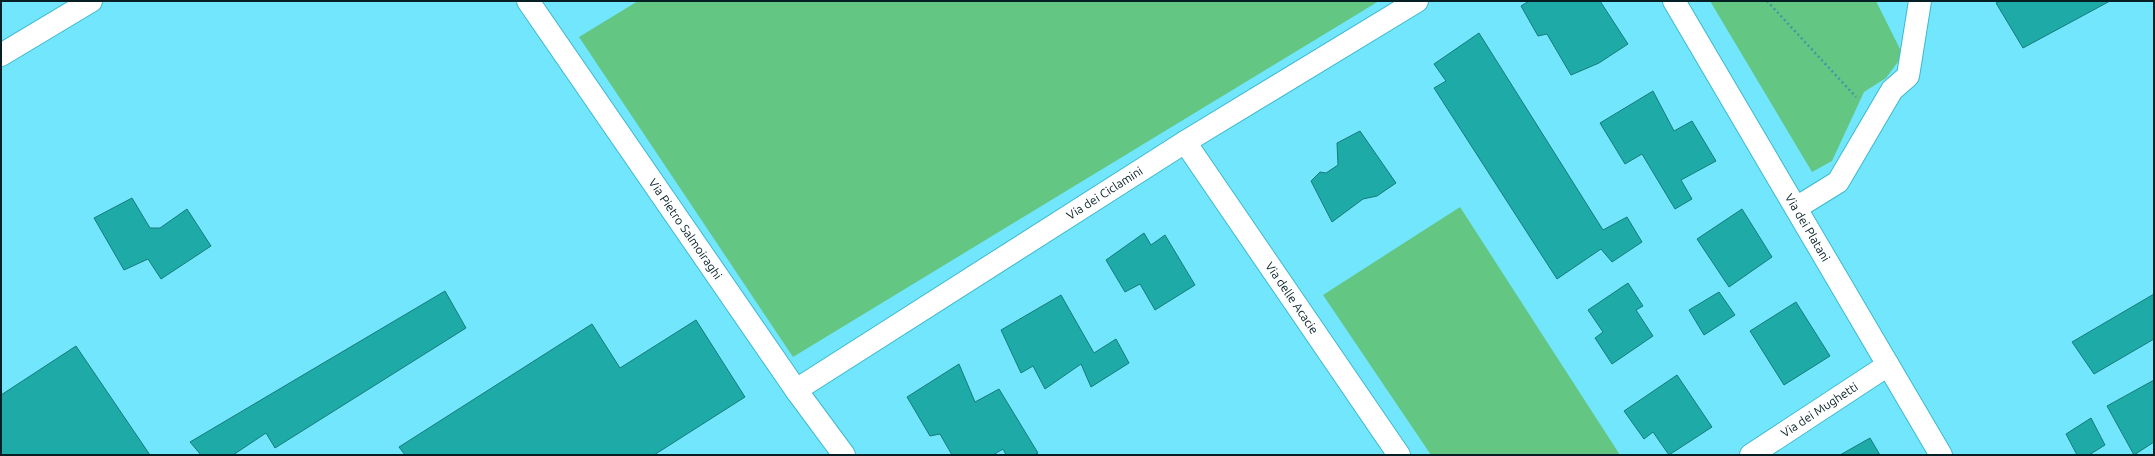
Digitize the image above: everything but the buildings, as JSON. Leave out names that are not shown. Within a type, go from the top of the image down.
[{"type":"street","points":[[1,55],[91,1]]},
{"type":"street","name":"Via Pietro Salmoiraghi","points":[[528,1],[796,390],[844,455]]},
{"type":"street","name":"Via dei Ciclamini","points":[[796,390],[1185,142],[1417,1]]},
{"type":"street","name":"Via dei Platani","points":[[1674,1],[1941,455]]},
{"type":"street","points":[[1796,208],[1838,182],[1892,90],[1908,76],[1920,1]]},
{"type":"street","name":"Via delle Acacie","points":[[1185,142],[1399,455]]},
{"type":"street","name":"Via dei Mughetti","points":[[1751,455],[1888,365]]},
{"type":"path","points":[[1766,1],[1875,118]]},
{"type":"green space","points":[[638,1],[1379,1],[793,357],[579,37]]},
{"type":"green space","points":[[1710,1],[1876,1],[1903,55],[1886,78],[1864,92],[1832,161],[1812,172]]},
{"type":"green space","points":[[1460,207],[1620,455],[1431,455],[1323,295]]}]
